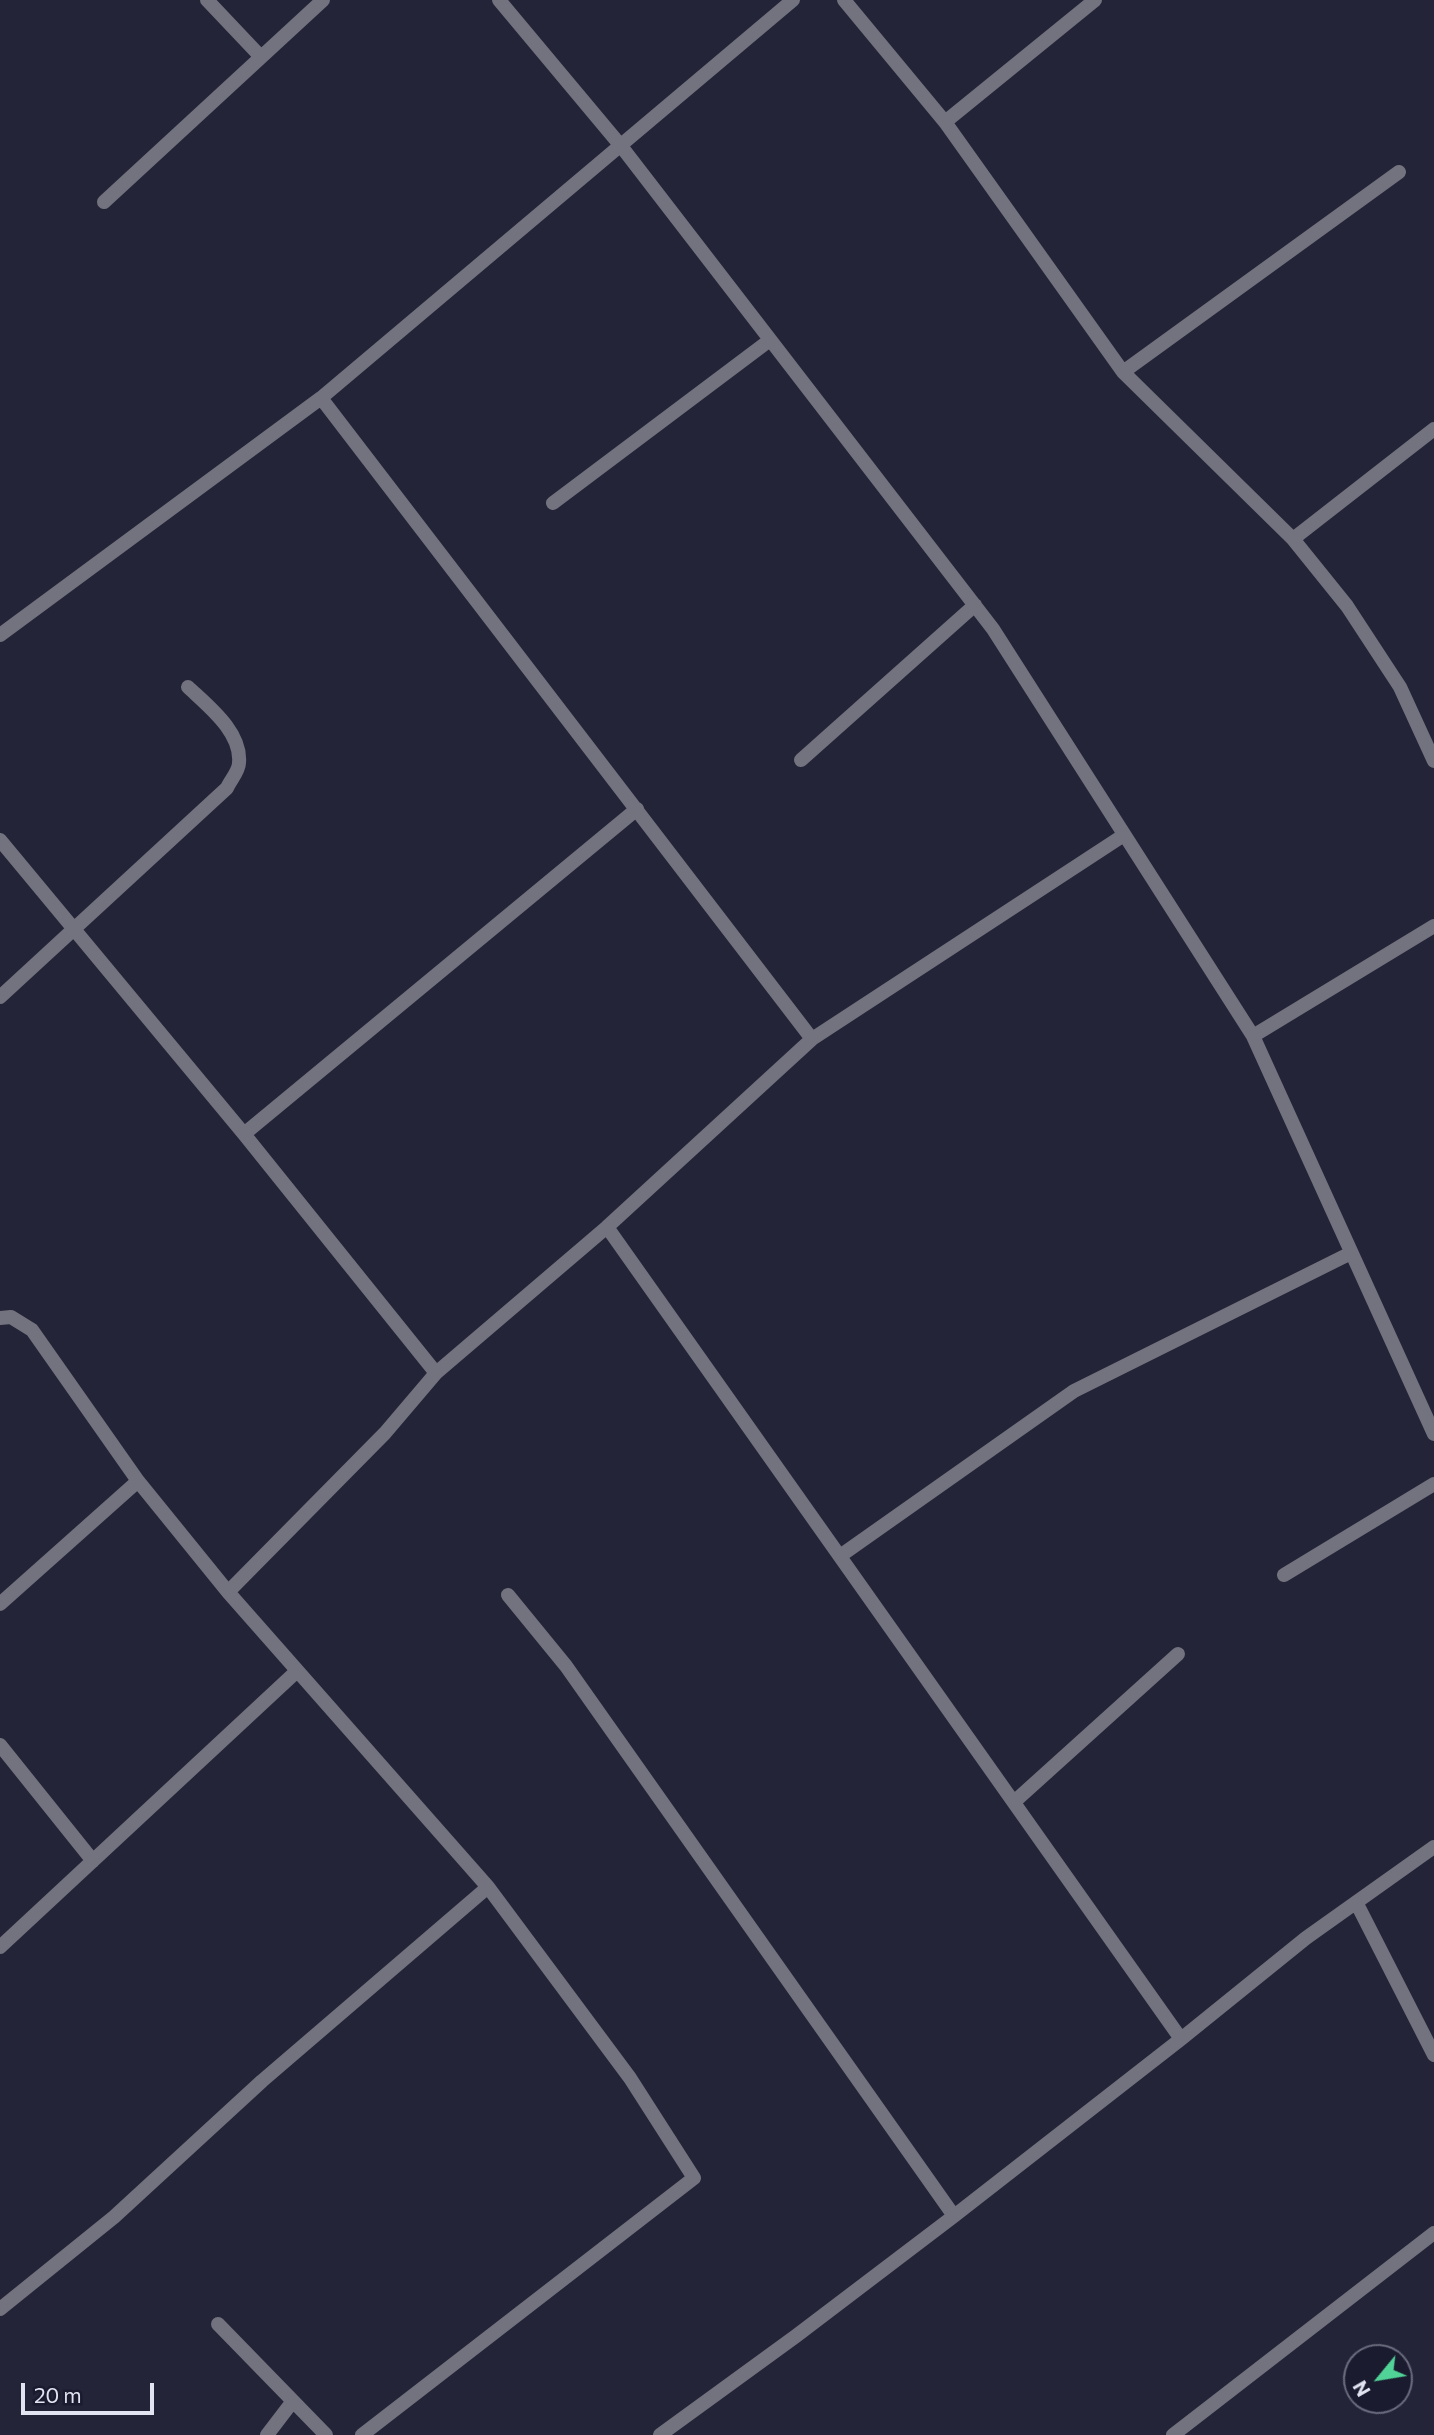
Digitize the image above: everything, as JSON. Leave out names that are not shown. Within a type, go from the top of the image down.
[{"type":"street","points":[[207,0],[261,57]]},
{"type":"street","points":[[104,202],[323,0]]},
{"type":"street","points":[[499,0],[621,146],[993,629],[1253,1036],[1434,1434]]},
{"type":"street","points":[[0,635],[321,398],[793,0]]},
{"type":"street","points":[[844,0],[945,122],[1124,372],[1293,539],[1347,606],[1400,687],[1434,761]]},
{"type":"street","points":[[945,122],[1095,0]]},
{"type":"street","points":[[1124,372],[1399,172]]},
{"type":"street","points":[[553,503],[770,340]]},
{"type":"street","points":[[321,398],[812,1039]]},
{"type":"street","points":[[1293,539],[1434,429]]},
{"type":"street","points":[[801,760],[975,605]]},
{"type":"street","points":[[0,997],[226,788],[239,765],[236,740],[216,714],[188,687]]},
{"type":"street","points":[[244,1134],[636,809]]},
{"type":"street","points":[[228,1592],[385,1433],[436,1373],[607,1227],[812,1039],[1124,835]]},
{"type":"street","points":[[0,840],[244,1134],[436,1373]]},
{"type":"street","points":[[1253,1036],[1434,926]]},
{"type":"street","points":[[607,1227],[1181,2039]]},
{"type":"street","points":[[840,1556],[1074,1391],[1351,1254]]},
{"type":"street","points":[[0,1318],[11,1317],[32,1330],[138,1481],[228,1592],[488,1887],[630,2078],[694,2178],[362,2435]]},
{"type":"street","points":[[0,1604],[138,1481]]},
{"type":"street","points":[[1284,1575],[1434,1484]]},
{"type":"street","points":[[508,1595],[566,1666],[954,2216]]},
{"type":"street","points":[[1014,1802],[1178,1654]]},
{"type":"street","points":[[0,1947],[298,1671]]},
{"type":"street","points":[[0,1745],[93,1861]]},
{"type":"street","points":[[660,2435],[954,2216],[1306,1938],[1434,1847]]},
{"type":"street","points":[[0,2309],[114,2217],[262,2081],[488,1887]]},
{"type":"street","points":[[1357,1904],[1434,2055]]},
{"type":"street","points":[[1172,2435],[1434,2233]]},
{"type":"street","points":[[218,2325],[326,2435]]},
{"type":"street","points":[[267,2435],[293,2401]]}]
